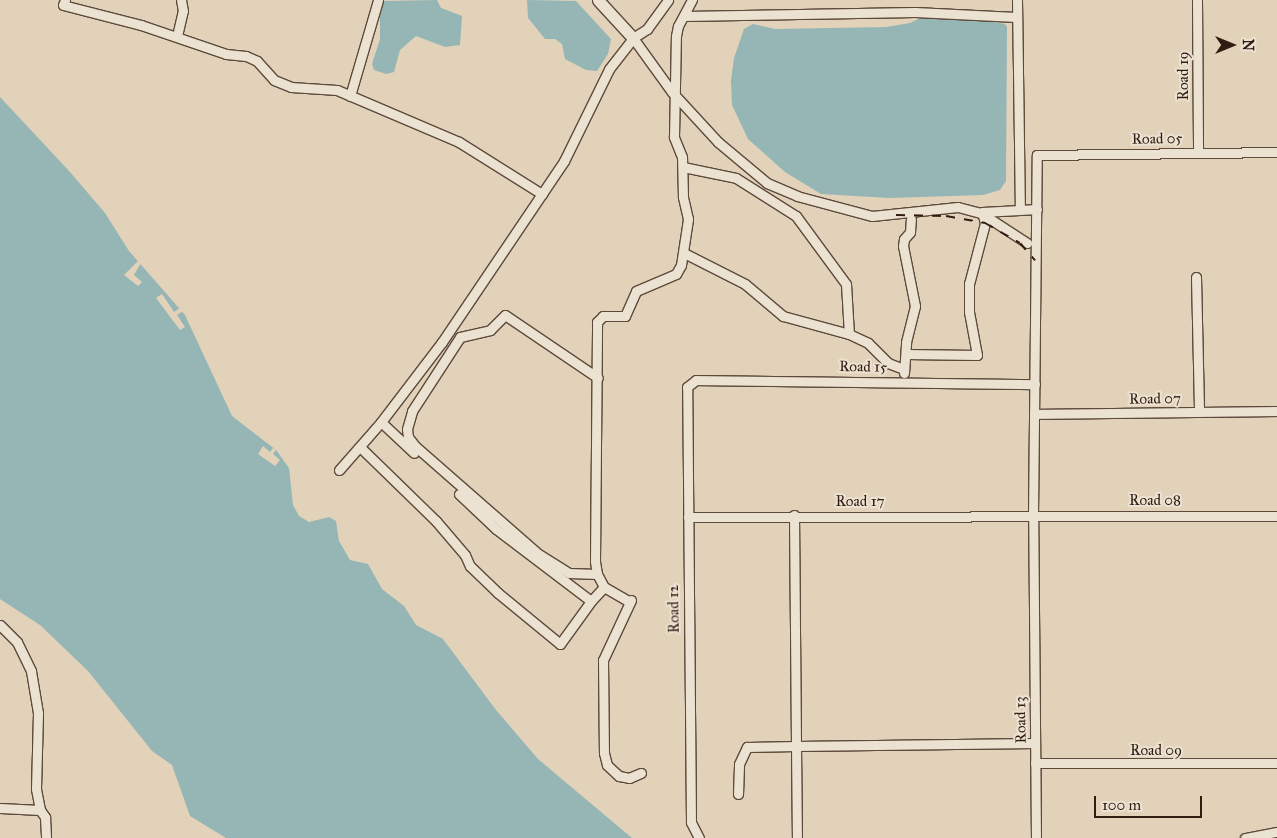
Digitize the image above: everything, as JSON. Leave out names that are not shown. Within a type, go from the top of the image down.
[{"type":"street","points":[[65,0],[63,5],[177,36],[195,45],[257,61],[274,80],[291,87],[328,88],[350,96],[459,142],[542,194]]},
{"type":"street","points":[[177,36],[183,11],[181,0]]},
{"type":"street","points":[[350,96],[378,0]]},
{"type":"street","points":[[598,0],[633,38],[674,94],[718,142],[756,175],[780,189],[872,216],[958,208],[982,213],[1027,243]]},
{"type":"street","points":[[339,470],[381,422],[442,342],[564,161],[597,90],[633,38],[647,29],[668,0]]},
{"type":"street","points":[[641,774],[629,778],[619,776],[607,765],[604,753],[603,660],[631,601],[604,587],[597,574],[598,318],[625,316],[636,291],[676,274],[684,253],[688,219],[683,196],[681,151],[674,137],[674,94],[676,36],[692,0]]},
{"type":"street","points":[[1017,0],[1020,210]]},
{"type":"street","name":"Road 19","points":[[1197,0],[1198,152]]},
{"type":"street","points":[[684,16],[915,12],[1016,17]]},
{"type":"street","name":"Road 05","points":[[1037,155],[1277,152]]},
{"type":"street","name":"Road 13","points":[[1036,838],[1033,515],[1037,155]]},
{"type":"street","points":[[683,167],[736,178],[796,216],[846,284],[849,334]]},
{"type":"street","points":[[906,354],[977,355],[969,312],[969,284],[985,223],[982,212],[1037,209]]},
{"type":"street","points":[[904,382],[906,354],[915,306],[903,246],[910,232],[911,219]]},
{"type":"street","points":[[684,253],[745,284],[782,316],[849,334],[868,343],[888,363],[904,369]]},
{"type":"street","points":[[1196,277],[1199,412]]},
{"type":"street","points":[[597,574],[569,573],[536,552],[415,446],[408,437],[407,428],[412,411],[460,337],[490,330],[505,315],[598,378]]},
{"type":"street","name":"Road 15","points":[[690,382],[1035,384]]},
{"type":"street","name":"Road 12","points":[[690,382],[686,387],[691,822],[698,837]]},
{"type":"street","name":"Road 07","points":[[1034,414],[1277,412]]},
{"type":"street","points":[[381,422],[496,529],[591,602]]},
{"type":"street","points":[[360,447],[436,521],[465,555],[470,566],[498,593],[560,644],[604,587]]},
{"type":"street","points":[[794,515],[797,838]]},
{"type":"street","name":"Road 17","points":[[688,517],[1033,515]]},
{"type":"street","name":"Road 08","points":[[1033,515],[1277,516]]},
{"type":"street","points":[[0,625],[17,642],[31,671],[38,713],[36,779],[40,810],[44,817],[46,838]]},
{"type":"street","points":[[738,794],[739,764],[746,747],[1035,743]]},
{"type":"street","name":"Road 09","points":[[1035,763],[1277,764]]},
{"type":"street","points":[[0,808],[40,810]]},
{"type":"street","points":[[1245,838],[1277,832]]},
{"type":"water","points":[[437,0],[441,8],[462,16],[460,45],[445,47],[416,36],[400,50],[394,72],[386,74],[374,70],[372,64],[380,39],[380,8],[383,1]]},
{"type":"water","points":[[527,0],[576,1],[611,39],[608,54],[597,71],[586,70],[565,59],[562,44],[555,39],[545,39],[528,18]]},
{"type":"water","points":[[924,16],[989,21],[1005,24],[1007,27],[1006,181],[1000,190],[983,195],[889,198],[821,194],[785,172],[748,139],[732,105],[731,81],[734,58],[744,29],[753,24],[775,29],[886,27],[910,23]]},
{"type":"water","points":[[0,97],[70,172],[105,213],[129,251],[185,315],[232,416],[276,450],[289,468],[293,505],[299,516],[309,522],[329,517],[336,521],[339,541],[350,560],[368,564],[382,589],[404,606],[416,625],[443,639],[496,710],[538,759],[632,838],[226,838],[190,816],[172,765],[152,751],[88,671],[40,625],[0,599]]},
{"type":"pier","points":[[140,259],[142,261],[134,275],[142,282],[138,286],[124,275]]},
{"type":"pier","points":[[162,294],[174,312],[180,308],[183,311],[177,315],[185,327],[180,330],[156,298]]},
{"type":"pier","points":[[263,446],[270,452],[273,448],[276,450],[273,454],[280,460],[275,466],[258,454]]},
{"type":"railway","points":[[896,215],[946,216],[985,223],[1020,243],[1035,260]]}]
